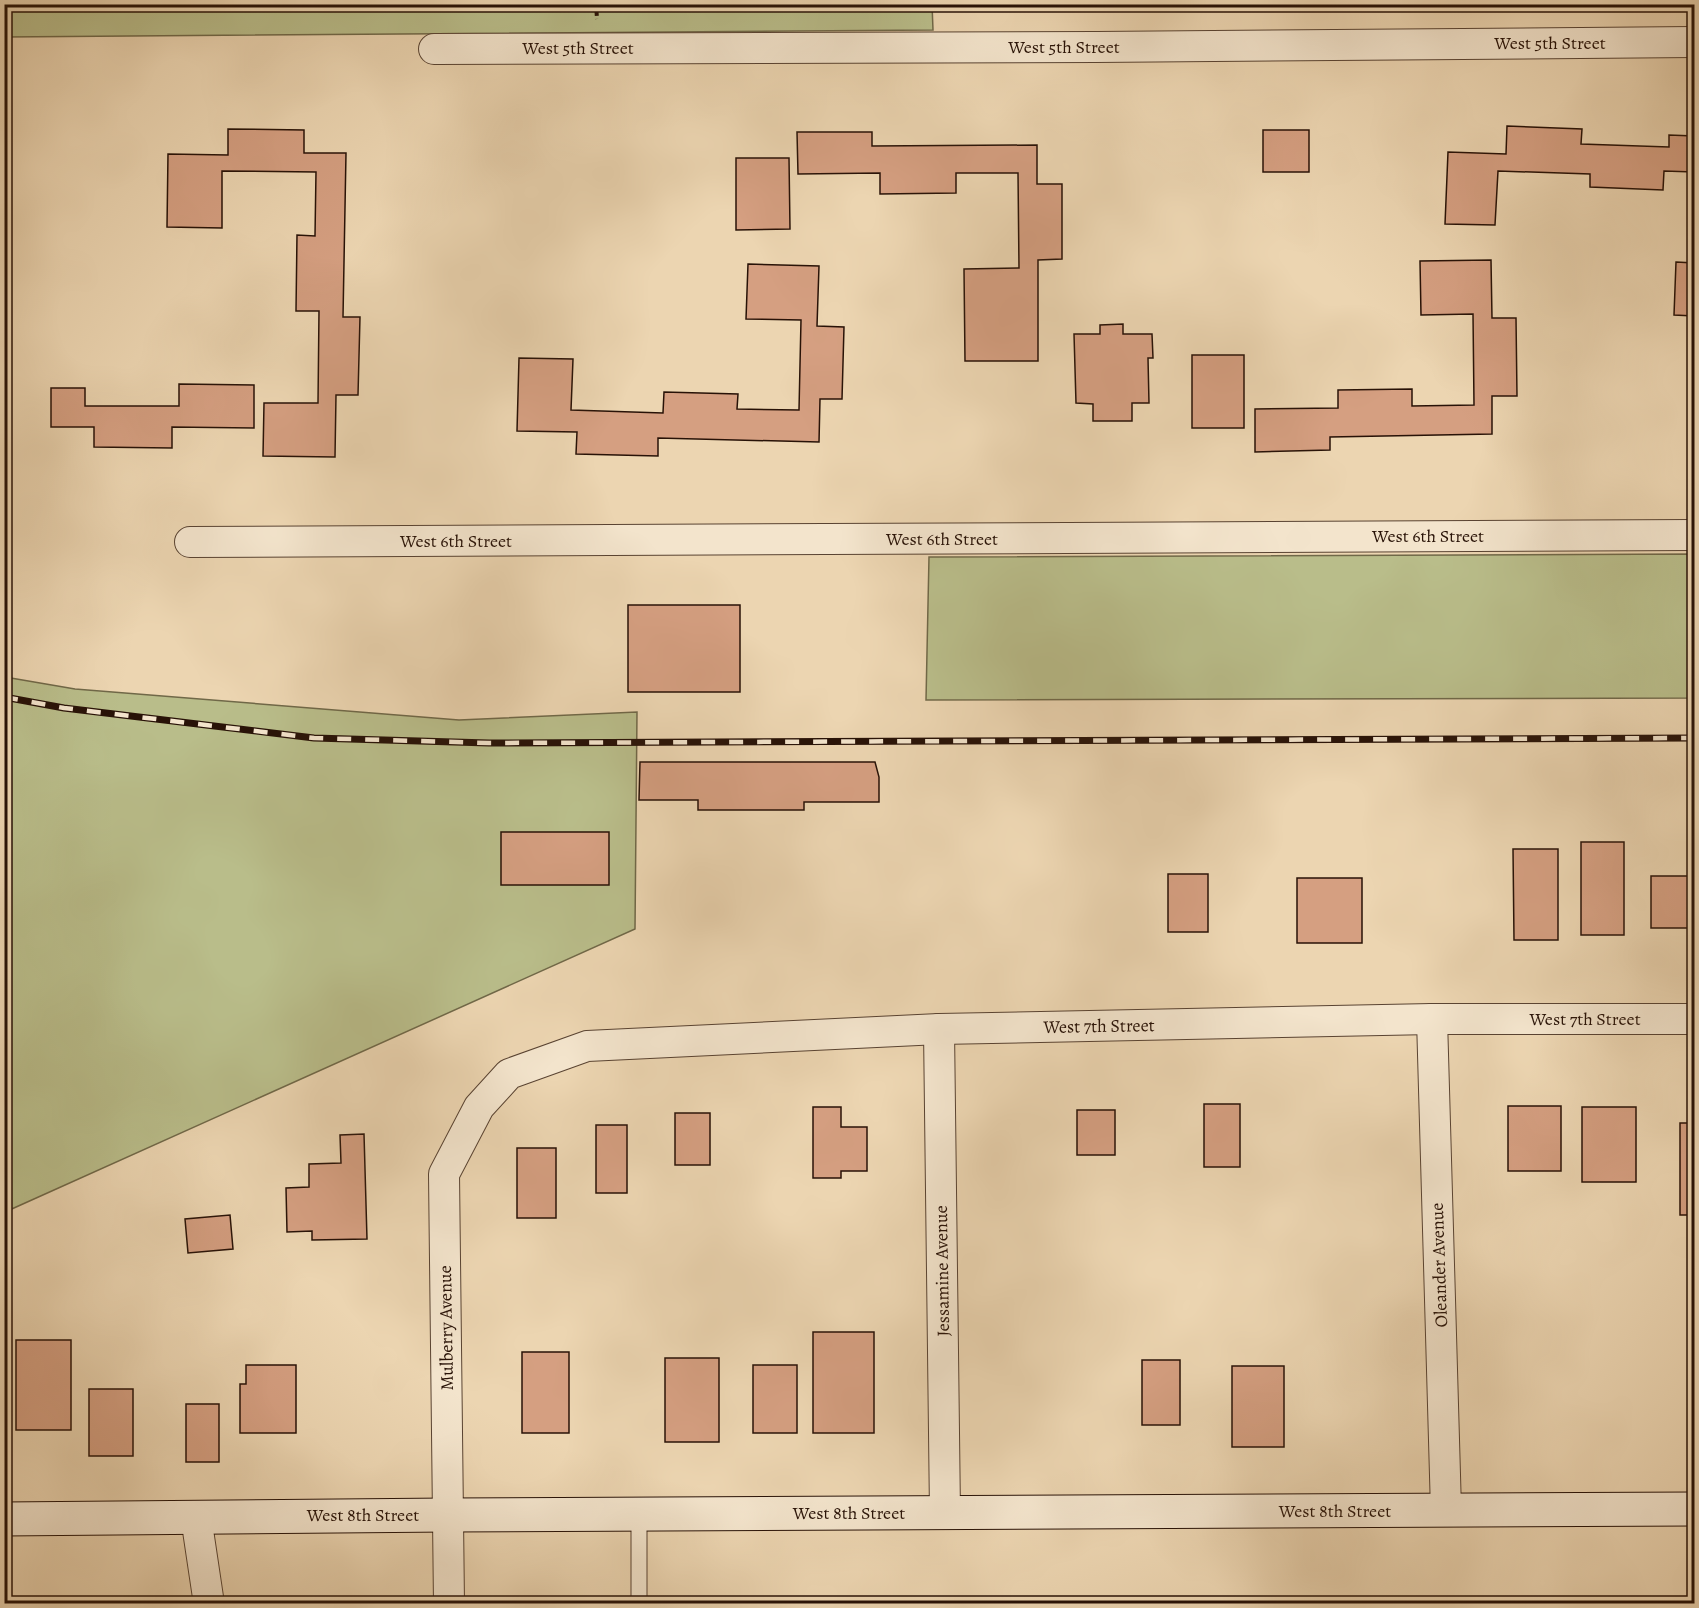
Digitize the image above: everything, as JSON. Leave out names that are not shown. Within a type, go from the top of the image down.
[{"type":"street","name":"West 5th Street","points":[[434,49],[1695,42]]},
{"type":"street","name":"West 6th Street","points":[[190,542],[1695,535]]},
{"type":"street","name":"West 7th Street","points":[[509,1074],[587,1046],[939,1029],[1432,1019],[1695,1019]]},
{"type":"street","name":"Oleander Avenue","points":[[1432,1019],[1446,1510]]},
{"type":"street","name":"Jessamine Avenue","points":[[939,1029],[945,1512]]},
{"type":"street","name":"Mulberry Avenue","points":[[448,1604],[444,1174],[479,1107],[509,1074]]},
{"type":"street","name":"West 8th Street","points":[[4,1519],[1695,1509]]},
{"type":"street","points":[[196,1517],[209,1604]]},
{"type":"lane","points":[[639,1514],[639,1604]]},
{"type":"green space","points":[[5,4],[932,4],[933,30],[4,37]]},
{"type":"green space","points":[[1694,554],[1694,698],[926,700],[929,557]]},
{"type":"green space","points":[[5,677],[75,689],[459,720],[637,712],[635,929],[5,1212]]},
{"type":"building","points":[[1507,126],[1582,129],[1581,144],[1669,147],[1669,135],[1694,136],[1694,172],[1664,171],[1663,190],[1590,187],[1590,174],[1498,171],[1495,225],[1445,224],[1448,152],[1506,154]]},
{"type":"building","points":[[228,129],[304,130],[304,153],[346,153],[343,317],[360,317],[358,395],[336,395],[335,457],[263,456],[264,403],[318,403],[319,311],[296,311],[297,235],[315,236],[316,172],[222,171],[222,228],[167,227],[168,154],[228,155]]},
{"type":"building","points":[[1263,130],[1309,130],[1309,172],[1263,172]]},
{"type":"building","points":[[797,132],[872,132],[872,146],[1037,145],[1037,184],[1062,184],[1062,259],[1038,260],[1038,361],[965,361],[964,269],[1019,268],[1018,173],[956,173],[956,193],[880,194],[880,173],[798,174]]},
{"type":"building","points":[[736,158],[789,158],[790,229],[736,230]]},
{"type":"building","points":[[1491,260],[1492,318],[1516,318],[1517,396],[1492,396],[1492,434],[1330,437],[1330,450],[1255,452],[1255,409],[1338,408],[1338,390],[1412,389],[1412,406],[1474,405],[1473,314],[1421,315],[1420,261]]},
{"type":"building","points":[[1676,262],[1694,263],[1694,316],[1674,315]]},
{"type":"building","points":[[748,264],[819,266],[817,326],[844,327],[842,399],[820,399],[819,442],[658,438],[658,456],[576,454],[577,432],[517,431],[519,358],[573,359],[571,410],[663,413],[664,392],[738,394],[737,409],[799,410],[801,320],[746,319]]},
{"type":"building","points":[[1123,324],[1123,334],[1152,334],[1153,358],[1148,358],[1149,403],[1132,403],[1132,421],[1093,421],[1093,404],[1076,403],[1074,334],[1100,334],[1100,325]]},
{"type":"building","points":[[1192,355],[1244,355],[1244,428],[1192,428]]},
{"type":"building","points":[[179,384],[254,385],[254,428],[172,427],[172,448],[94,447],[94,427],[51,427],[51,388],[85,388],[85,406],[179,406]]},
{"type":"building","points":[[628,605],[740,605],[740,692],[628,692]]},
{"type":"building","points":[[640,762],[875,762],[879,777],[879,802],[804,802],[804,810],[698,810],[698,800],[639,800]]},
{"type":"building","points":[[501,832],[609,832],[609,885],[501,885]]},
{"type":"building","points":[[1581,842],[1624,842],[1624,935],[1581,935]]},
{"type":"building","points":[[1513,849],[1558,849],[1558,940],[1514,940]]},
{"type":"building","points":[[1168,874],[1208,874],[1208,932],[1168,932]]},
{"type":"building","points":[[1651,876],[1694,876],[1694,928],[1651,928]]},
{"type":"building","points":[[1297,878],[1362,878],[1362,943],[1297,943]]},
{"type":"building","points":[[1204,1104],[1240,1104],[1240,1167],[1204,1167]]},
{"type":"building","points":[[1508,1106],[1561,1106],[1561,1171],[1508,1171]]},
{"type":"building","points":[[813,1107],[841,1107],[841,1127],[867,1127],[867,1171],[841,1171],[841,1178],[813,1178]]},
{"type":"building","points":[[1582,1107],[1636,1107],[1636,1182],[1582,1182]]},
{"type":"building","points":[[1077,1110],[1115,1110],[1115,1155],[1077,1155]]},
{"type":"building","points":[[675,1113],[710,1113],[710,1165],[675,1165]]},
{"type":"building","points":[[1680,1123],[1694,1123],[1694,1215],[1680,1215]]},
{"type":"building","points":[[596,1125],[627,1125],[627,1193],[596,1193]]},
{"type":"building","points":[[364,1134],[367,1239],[312,1240],[312,1231],[287,1232],[286,1188],[309,1187],[309,1164],[341,1163],[340,1135]]},
{"type":"building","points":[[517,1148],[556,1148],[556,1218],[517,1218]]},
{"type":"building","points":[[230,1215],[233,1249],[188,1253],[185,1219]]},
{"type":"building","points":[[813,1332],[874,1332],[874,1433],[813,1433]]},
{"type":"building","points":[[16,1340],[71,1340],[71,1430],[16,1430]]},
{"type":"building","points":[[522,1352],[569,1352],[569,1433],[522,1433]]},
{"type":"building","points":[[665,1358],[719,1358],[719,1442],[665,1442]]},
{"type":"building","points":[[1142,1360],[1180,1360],[1180,1425],[1142,1425]]},
{"type":"building","points":[[246,1365],[296,1365],[296,1433],[240,1433],[240,1384],[246,1384]]},
{"type":"building","points":[[753,1365],[797,1365],[797,1433],[753,1433]]},
{"type":"building","points":[[1232,1366],[1284,1366],[1284,1447],[1232,1447]]},
{"type":"building","points":[[89,1389],[133,1389],[133,1456],[89,1456]]},
{"type":"building","points":[[186,1404],[219,1404],[219,1462],[186,1462]]},
{"type":"railway","points":[[4,697],[64,708],[314,738],[489,743],[1694,738]]}]
